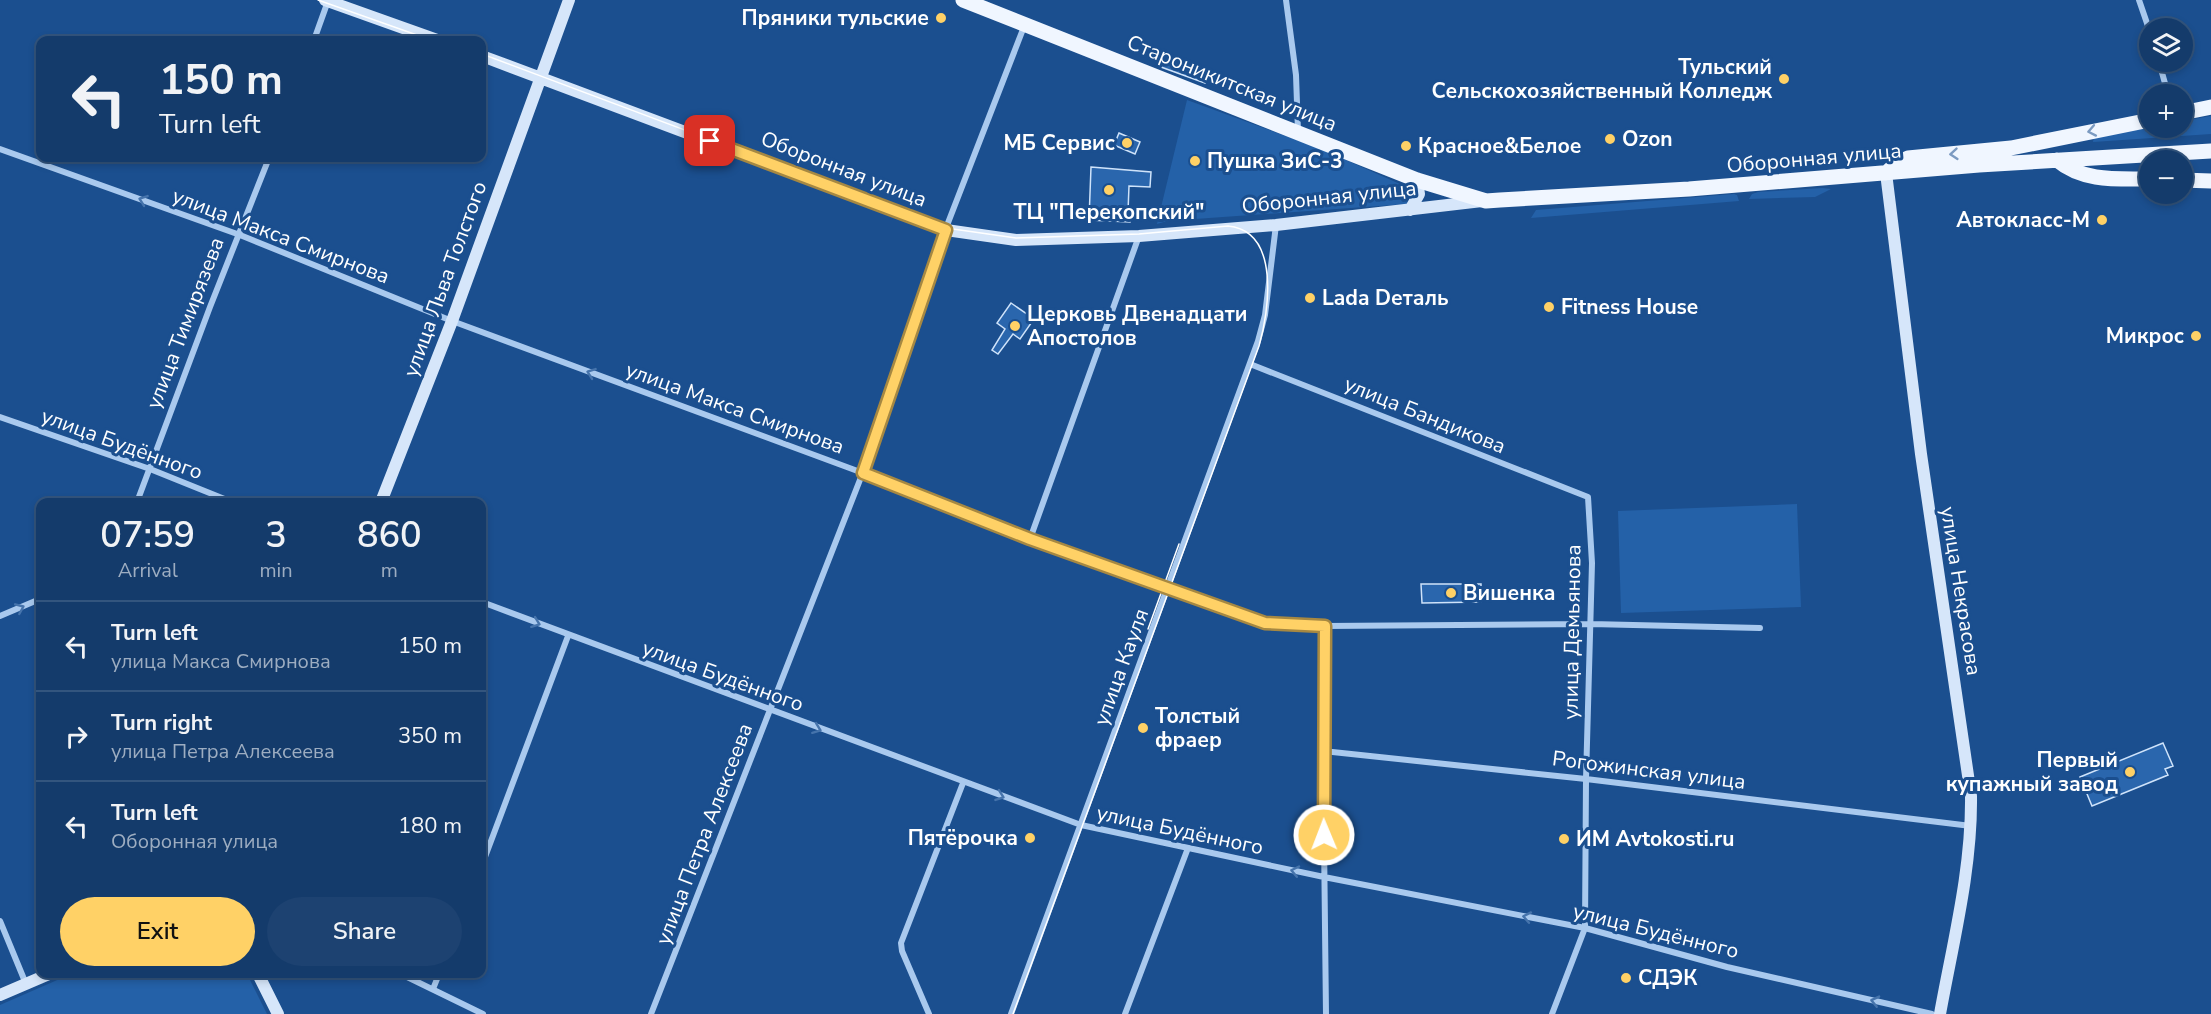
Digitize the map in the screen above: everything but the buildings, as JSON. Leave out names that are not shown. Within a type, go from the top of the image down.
[{"type":"main road","name":"Староникитская улица","points":[[963,0],[1417,180],[1486,201]]},
{"type":"main road","points":[[2193,111],[2211,107]]},
{"type":"main road","points":[[1894,169],[1908,158],[2011,148],[2139,122]]},
{"type":"main road","points":[[1979,165],[2011,148],[2051,160],[2080,175],[2139,178]]},
{"type":"main road","name":"Оборонная улица","points":[[1486,201],[1689,189],[1894,169],[2211,151]]},
{"type":"main road","points":[[2193,180],[2211,181]]},
{"type":"street","points":[[315,36],[327,0],[426,36]]},
{"type":"street","name":"улица Льва Толстого","points":[[383,498],[452,321],[539,77],[569,0]]},
{"type":"street","points":[[1286,0],[1296,75],[1298,131]]},
{"type":"street","points":[[2139,0],[2145,18]]},
{"type":"street","name":"улица Петра Алексеева","points":[[651,1014],[863,473],[946,230],[1025,24]]},
{"type":"street","name":"Оборонная улица","points":[[486,57],[946,230],[1016,240],[1139,236],[1276,225],[1486,201]]},
{"type":"street","name":"улица Макса Смирнова","points":[[0,149],[36,162]]},
{"type":"street","name":"улица Макса Смирнова","points":[[36,162],[240,235],[452,321],[863,473],[1030,539],[1265,623],[1325,626],[1591,624],[1760,628]]},
{"type":"street","name":"улица Тимирязева","points":[[139,498],[267,162]]},
{"type":"street","name":"улица Некрасова","points":[[1894,169],[1921,454],[1971,796],[1971,826],[1965,879],[1940,1014]]},
{"type":"street","points":[[1410,210],[1419,194],[1417,180]]},
{"type":"street","name":"улица Кауля","points":[[1011,1014],[1250,364],[1265,315],[1276,225]]},
{"type":"street","points":[[1030,539],[1139,236]]},
{"type":"street","name":"улица Бандикова","points":[[1250,364],[1588,497]]},
{"type":"street","name":"улица Будённого","points":[[0,417],[150,469],[222,498]]},
{"type":"street","name":"улица Демьянова","points":[[1552,1014],[1585,928],[1586,779],[1592,563],[1588,497]]},
{"type":"street","points":[[0,616],[36,601]]},
{"type":"street","name":"улица Будённого","points":[[486,604],[1081,825],[1324,877],[1585,928],[1727,967],[1932,1014]]},
{"type":"street","points":[[1325,626],[1323,751],[1326,1014]]},
{"type":"street","points":[[486,854],[568,636]]},
{"type":"street","name":"Рогожинская улица","points":[[1323,751],[1586,779],[1971,826]]},
{"type":"street","points":[[929,1014],[902,951],[901,943],[963,783]]},
{"type":"street","points":[[1125,1014],[1188,848]]},
{"type":"street","points":[[0,921],[26,984]]},
{"type":"street","points":[[0,995],[40,978]]},
{"type":"street","points":[[260,978],[278,1014]]},
{"type":"street","points":[[409,978],[483,1014]]},
{"type":"street","points":[[433,989],[437,978]]},
{"type":"shaded area","points":[[1187,100],[1321,149],[1409,188],[1407,204],[1167,221],[1157,224]]},
{"type":"shaded area","points":[[2211,116],[2211,134],[2193,135],[2193,119]]},
{"type":"shaded area","points":[[2139,130],[2139,138],[2152,138],[2093,142],[2094,136]]},
{"type":"shaded area","points":[[1831,189],[1815,197],[1749,199],[1752,194],[1758,192]]},
{"type":"shaded area","points":[[1737,195],[1739,201],[1531,218],[1536,210]]},
{"type":"shaded area","points":[[1797,504],[1801,607],[1621,613],[1618,511]]},
{"type":"shaded area","points":[[62,978],[249,978],[267,1014],[0,1014],[0,1005]]},
{"type":"tram line","points":[[318,0],[420,36]]},
{"type":"tram line","points":[[486,56],[946,228],[1016,238],[1139,234],[1228,226],[1245,231],[1257,242],[1264,257],[1268,294],[1259,346],[1013,1014]]},
{"type":"tram line","points":[[1148,629],[1179,544]]},
{"type":"place","name":"Пряники тульские","points":[[941,18]]},
{"type":"place","name":"Тульский Сельскохозяйственный Колледж","points":[[1784,79]]},
{"type":"place","name":"Ozon","points":[[1610,139]]},
{"type":"place","name":"МБ Сервис","points":[[1127,143]]},
{"type":"place","name":"Красное&Белое","points":[[1406,146]]},
{"type":"place","name":"Пушка ЗиС-3","points":[[1195,161]]},
{"type":"place","name":"ТЦ \"Перекопский\"","points":[[1109,190]]},
{"type":"place","name":"Автокласс-М","points":[[2102,220]]},
{"type":"place","name":"Lada Dеталь","points":[[1310,298]]},
{"type":"place","name":"Fitness House","points":[[1549,307]]},
{"type":"place","name":"Церковь Двенадцати Апостолов","points":[[1015,326]]},
{"type":"place","name":"Микрос","points":[[2196,336]]},
{"type":"place","name":"Вишенка","points":[[1451,593]]},
{"type":"place","name":"Толстый фраер","points":[[1143,728]]},
{"type":"place","name":"Первый купажный завод","points":[[2130,772]]},
{"type":"place","name":"Пятёрочка","points":[[1030,838]]},
{"type":"place","name":"ИМ Avtokosti.ru","points":[[1564,839]]},
{"type":"place","name":"СДЭК","points":[[1626,978]]},
{"type":"route","points":[[710,141],[946,230],[863,473],[1030,539],[1265,623],[1325,626],[1324,835]]}]
